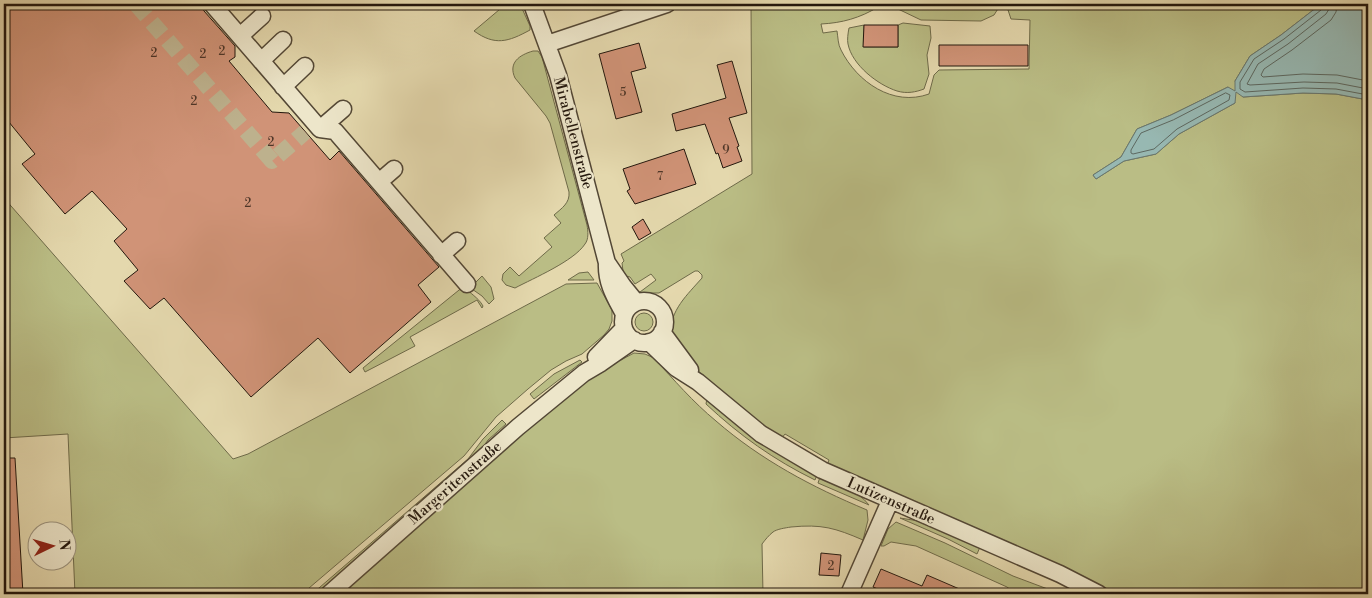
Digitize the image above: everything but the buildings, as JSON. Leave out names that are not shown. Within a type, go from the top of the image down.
[{"type":"street","name":"Mirabellenstraße","points":[[532,4],[558,75],[608,263],[636,302]]},
{"type":"street","points":[[547,44],[667,4]]},
{"type":"street","points":[[218,6],[240,36],[283,86],[313,128],[335,130],[466,284]]},
{"type":"street","points":[[240,36],[262,16]]},
{"type":"street","points":[[262,61],[283,40]]},
{"type":"street","points":[[283,86],[305,66]]},
{"type":"street","points":[[313,128],[343,109]]},
{"type":"street","points":[[383,188],[394,168]]},
{"type":"street","points":[[441,255],[457,241]]},
{"type":"street","name":"Mirabellenstraße","points":[[608,263],[607,274],[610,287],[639,331]]},
{"type":"street","points":[[636,302],[648,302],[658,307],[664,318],[639,331]]},
{"type":"street","name":"Margeritenstraße","points":[[329,594],[518,427],[584,373],[596,357],[639,331],[631,305],[636,302]]},
{"type":"street","name":"Lutizenstraße","points":[[639,331],[676,368],[698,382],[738,417],[780,446],[822,470],[1060,574],[1099,594]]},
{"type":"street","points":[[853,593],[890,501]]},
{"type":"green space","points":[[506,4],[520,4],[530,30],[502,41],[489,39],[474,31]]},
{"type":"green space","points":[[751,4],[878,4],[878,7],[858,17],[821,24],[823,33],[837,31],[841,50],[856,72],[866,81],[890,94],[902,97],[916,97],[929,94],[934,75],[939,70],[1029,69],[1030,20],[1011,19],[1007,7],[1008,4],[1321,4],[1250,56],[1235,81],[1243,97],[1303,93],[1336,94],[1368,100],[1368,594],[1113,594],[1066,569],[827,465],[829,460],[785,434],[781,439],[745,414],[695,368],[671,334],[671,326],[676,310],[702,278],[702,275],[695,271],[659,293],[641,293],[656,280],[651,274],[635,284],[623,271],[622,263],[624,261],[621,254],[752,174]],"holes":[[[1228,87],[1235,103],[1179,134],[1156,154],[1124,161],[1096,179],[1093,175],[1121,157],[1137,129],[1171,115]]]},
{"type":"green space","points":[[885,4],[1001,4],[994,15],[981,21],[921,20],[898,9],[885,7]]},
{"type":"green space","points":[[903,23],[930,26],[931,38],[927,55],[929,74],[924,89],[918,91],[897,91],[882,84],[860,67],[850,52],[848,42],[849,28],[864,25],[864,47],[898,47],[898,25]]},
{"type":"green space","points":[[533,51],[538,51],[542,57],[587,225],[588,235],[585,244],[572,257],[515,288],[506,285],[502,280],[503,274],[510,267],[519,276],[552,247],[544,238],[561,223],[554,215],[565,205],[569,196],[550,123],[513,73],[516,60]]},
{"type":"green space","points":[[4,198],[233,459],[248,454],[566,284],[597,283],[612,310],[612,321],[604,335],[582,354],[551,370],[528,389],[496,417],[464,456],[302,594],[75,594],[74,570],[78,570],[78,520],[72,520],[68,434],[4,438]]},
{"type":"green space","points":[[588,272],[594,280],[568,280],[579,273]]},
{"type":"green space","points":[[482,276],[491,287],[494,299],[489,304],[472,289]]},
{"type":"green space","points":[[464,286],[481,303],[482,308],[477,300],[410,337],[415,346],[365,372],[363,368]]},
{"type":"green space","points":[[640,313],[648,313],[653,318],[651,329],[640,331],[635,326],[635,318]]},
{"type":"green space","points":[[634,353],[645,354],[654,358],[699,406],[751,448],[788,472],[867,510],[868,520],[863,540],[844,532],[811,526],[791,527],[775,531],[762,544],[763,594],[340,594],[590,375],[618,357],[621,360]]},
{"type":"green space","points":[[580,360],[582,362],[534,399],[530,394],[554,374]]},
{"type":"green space","points":[[707,398],[817,475],[815,480],[785,464],[744,436],[706,404]]},
{"type":"green space","points":[[502,420],[506,424],[488,440],[472,463],[320,594],[312,594],[468,459],[483,439]]},
{"type":"green space","points":[[820,477],[859,495],[869,505],[818,483]]},
{"type":"green space","points":[[900,518],[919,521],[980,547],[977,554]]},
{"type":"green space","points":[[896,522],[1013,576],[1061,594],[1016,594],[1007,587],[916,546],[891,542],[881,546],[888,529]]},
{"type":"water","points":[[1321,4],[1368,4],[1368,100],[1336,94],[1303,93],[1243,97],[1236,92],[1235,103],[1179,134],[1156,154],[1124,161],[1096,179],[1093,175],[1121,157],[1137,129],[1171,115],[1228,87],[1235,91],[1235,81],[1250,56]]},
{"type":"tunnel","points":[[136,4],[272,161],[305,132]]}]
